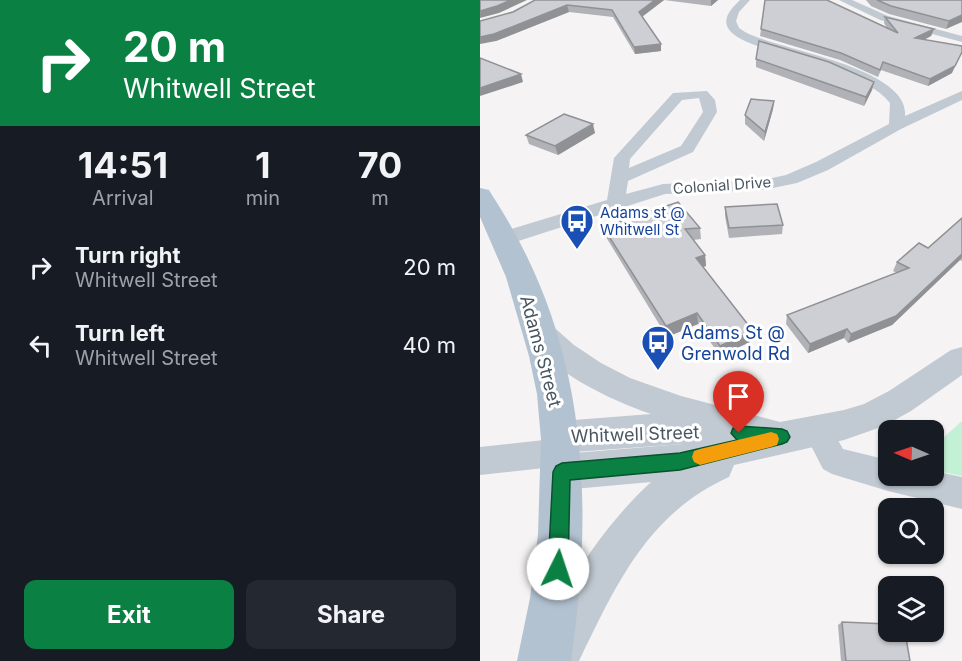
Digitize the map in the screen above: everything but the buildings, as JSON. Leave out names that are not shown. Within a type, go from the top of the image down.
[{"type":"main road","name":"Adams Street","points":[[480,195],[518,266],[557,405],[561,453],[558,569],[544,661]]},
{"type":"street","points":[[745,0],[730,19],[736,31],[749,39],[874,81],[896,100],[899,109],[896,126]]},
{"type":"street","points":[[844,0],[884,18],[962,39]]},
{"type":"street","points":[[616,204],[622,158],[678,96],[702,94],[708,100],[710,112],[687,149],[620,178]]},
{"type":"street","name":"Colonial Drive","points":[[505,238],[663,189],[763,185],[791,179],[822,166],[896,126],[962,95]]},
{"type":"street","points":[[538,331],[553,345],[583,366],[623,388],[679,411],[800,434],[843,464],[878,473]]},
{"type":"street","name":"Whitwell Street","points":[[561,453],[680,462],[857,422],[884,410],[962,359]]},
{"type":"street","points":[[555,661],[597,581],[625,539],[661,498],[689,477],[800,434]]},
{"type":"street","points":[[480,461],[561,453]]},
{"type":"street","points":[[931,486],[962,494]]},
{"type":"green space","points":[[962,421],[962,476],[944,472],[944,437]]},
{"type":"slow traffic","points":[[700,457],[771,439]]},
{"type":"place","name":"Adams st @ Whitwell St","points":[[577,250]]},
{"type":"place","name":"Adams St @ Grenwold Rd","points":[[658,371]]},
{"type":"route","points":[[558,569],[562,472],[680,462],[782,437],[739,433]]}]
